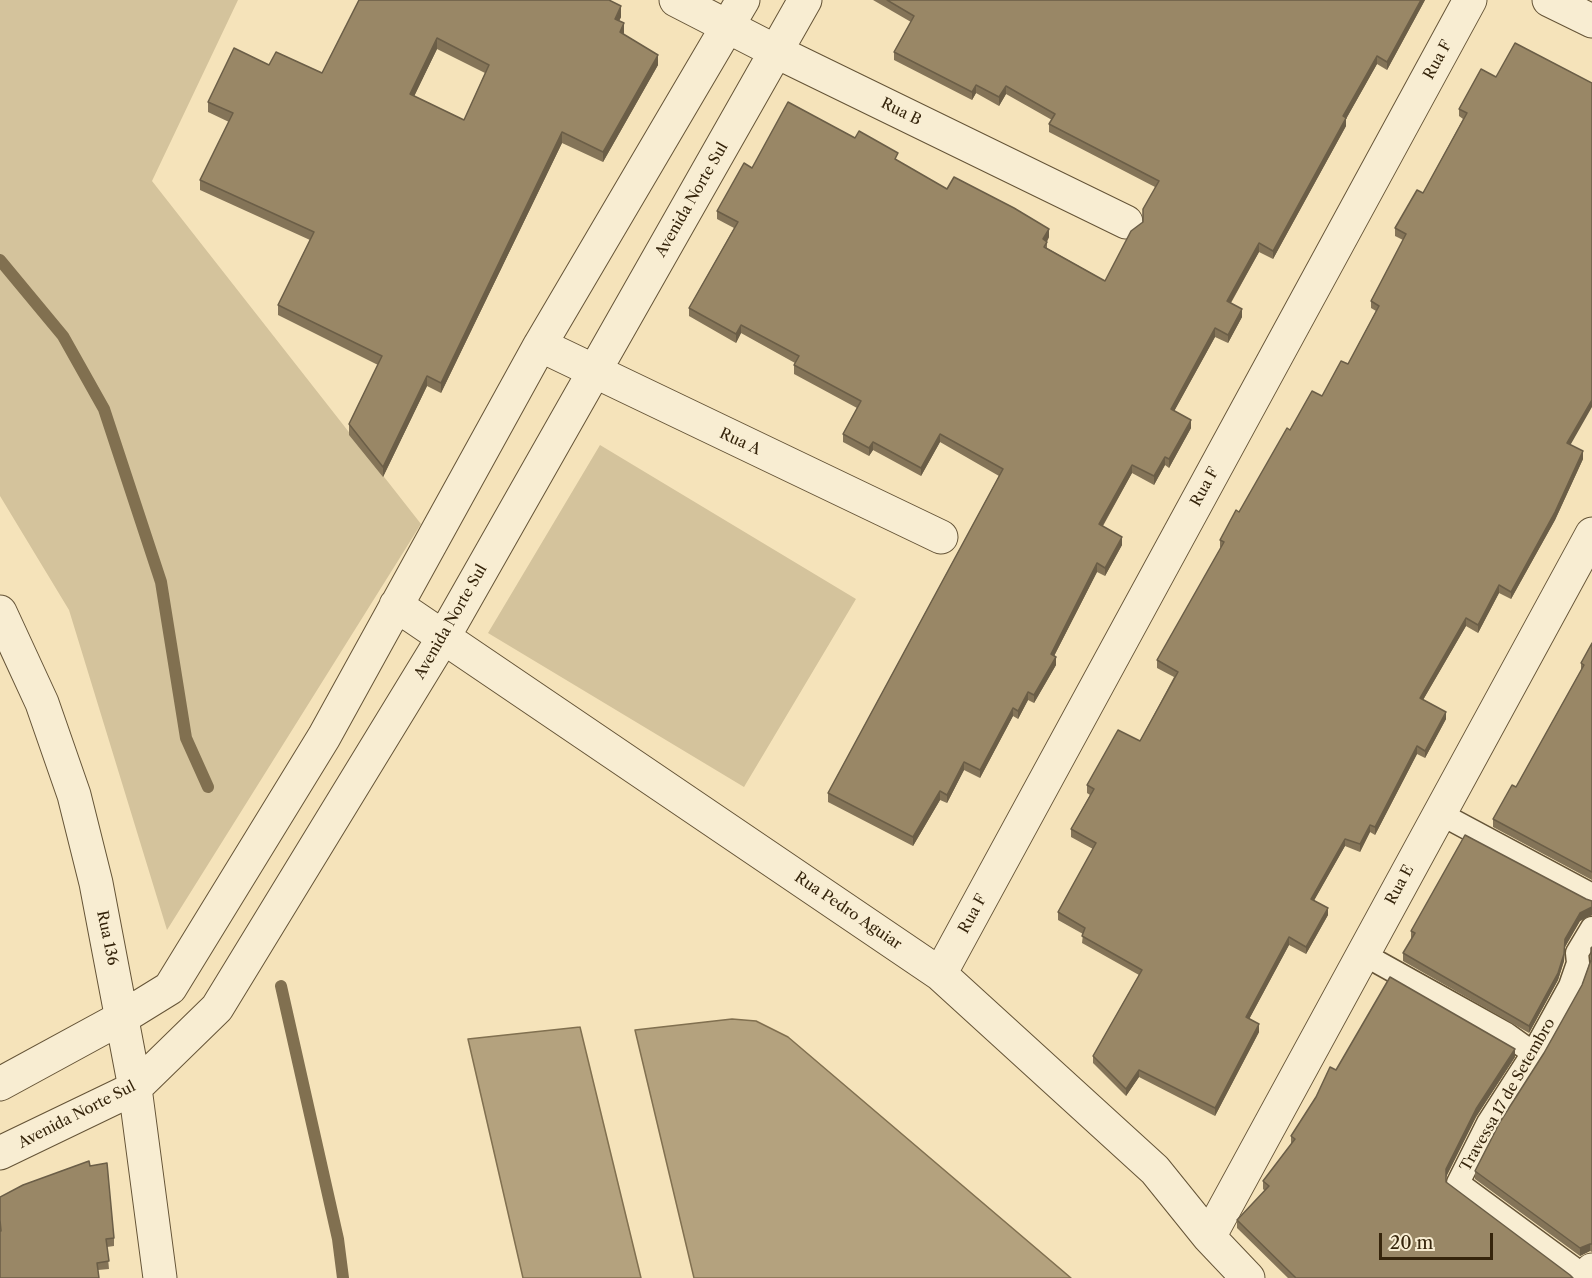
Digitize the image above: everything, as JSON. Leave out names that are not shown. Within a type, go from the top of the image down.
[{"type":"street","name":"Rua B","points":[[676,0],[735,13],[777,52],[1126,222]]},
{"type":"street","name":"Avenida Norte Sul","points":[[0,1153],[135,1088],[217,1008],[443,638],[806,0]]},
{"type":"street","name":"Rua F","points":[[940,974],[1470,0]]},
{"type":"street","points":[[1549,0],[1592,21]]},
{"type":"street","points":[[0,1084],[123,1017],[170,987],[324,737],[540,345],[735,13]]},
{"type":"street","name":"Rua A","points":[[540,345],[941,537]]},
{"type":"street","name":"Rua E","points":[[1209,1237],[1592,534]]},
{"type":"street","name":"Rua Pedro Aguiar","points":[[396,606],[940,974],[1155,1170],[1209,1237],[1248,1278]]},
{"type":"street","name":"Rua 136","points":[[0,612],[42,703],[74,795],[123,1017],[135,1088],[160,1278]]},
{"type":"street","points":[[1587,1278],[1592,1270]]},
{"type":"lane","points":[[1438,813],[1592,895]]},
{"type":"lane","name":"Travessa 17 de Setembro","points":[[1587,1278],[1458,1182],[1488,1123],[1533,1053],[1570,986],[1578,963],[1577,953],[1592,928]]},
{"type":"lane","points":[[1363,954],[1505,1033],[1533,1053]]},
{"type":"shaded area","points":[[0,0],[238,0],[152,181],[421,524],[167,930],[69,610],[0,496]]},
{"type":"shaded area","points":[[600,445],[856,599],[744,787],[488,633]]},
{"type":"shaded area","points":[[732,1019],[756,1021],[788,1037],[1071,1278],[694,1278],[635,1030]]},
{"type":"shaded area","points":[[580,1027],[641,1278],[523,1278],[468,1039]]},
{"type":"building","points":[[359,0],[609,0],[621,6],[615,19],[624,23],[620,32],[658,55],[603,152],[562,132],[441,383],[427,376],[383,467],[349,424],[382,356],[278,305],[314,232],[200,180],[233,113],[208,102],[234,48],[269,65],[276,52],[322,73]],"holes":[[[437,38],[489,65],[464,120],[410,94]]]},
{"type":"building","points":[[887,0],[1421,0],[1387,62],[1377,56],[1343,116],[1346,118],[1273,251],[1259,243],[1227,301],[1242,309],[1228,335],[1215,328],[1171,409],[1191,420],[1169,459],[1165,457],[1154,476],[1132,465],[1099,524],[1122,537],[1105,568],[1097,563],[1051,654],[1056,657],[1034,695],[1028,692],[1018,711],[1013,708],[980,770],[964,762],[947,795],[940,791],[913,837],[828,793],[1003,469],[940,434],[921,468],[873,442],[869,448],[843,434],[861,401],[794,365],[799,356],[741,325],[736,334],[689,308],[738,222],[717,211],[744,163],[752,168],[788,102],[855,138],[859,131],[898,153],[895,159],[947,189],[954,177],[1014,208],[1049,229],[1043,239],[1047,242],[1044,247],[1105,281],[1131,231],[1143,222],[1143,209],[1159,181],[1049,124],[1055,114],[1006,86],[999,97],[976,85],[972,92],[894,52],[914,16]]},
{"type":"building","points":[[1515,43],[1592,83],[1592,400],[1567,443],[1583,451],[1555,512],[1511,592],[1499,585],[1478,625],[1466,618],[1420,698],[1446,712],[1425,751],[1417,746],[1375,827],[1370,825],[1360,844],[1345,839],[1311,899],[1328,908],[1306,947],[1289,937],[1246,1017],[1259,1024],[1215,1108],[1139,1070],[1126,1089],[1093,1056],[1142,970],[1082,936],[1085,928],[1058,912],[1096,843],[1071,829],[1094,789],[1087,785],[1118,730],[1140,741],[1178,672],[1157,660],[1224,542],[1220,540],[1236,510],[1239,512],[1287,428],[1290,430],[1312,391],[1322,396],[1341,361],[1348,364],[1379,306],[1371,301],[1406,234],[1395,228],[1417,190],[1423,193],[1467,113],[1459,109],[1481,69],[1496,77]]},
{"type":"building","points":[[1592,643],[1592,872],[1493,819],[1512,785],[1516,787],[1584,665],[1581,663]]},
{"type":"building","points":[[1465,835],[1592,901],[1592,907],[1580,913],[1565,939],[1564,954],[1558,973],[1529,1026],[1403,953],[1415,933],[1411,931]]},
{"type":"building","points":[[1592,947],[1592,1244],[1580,1248],[1475,1171],[1500,1122],[1544,1053],[1582,985],[1591,960]]},
{"type":"building","points":[[1390,977],[1515,1049],[1476,1109],[1446,1169],[1446,1182],[1573,1278],[1296,1278],[1237,1220],[1269,1186],[1263,1181],[1295,1139],[1291,1136],[1316,1097],[1330,1067],[1336,1070]]},
{"type":"building","points":[[89,1161],[90,1166],[107,1163],[114,1238],[106,1239],[109,1261],[97,1263],[99,1278],[0,1278],[0,1197],[23,1185]]},
{"type":"waterway","points":[[0,260],[63,336],[104,409],[161,582],[186,738],[208,787]]},
{"type":"waterway","points":[[281,986],[338,1239],[343,1278]]}]
